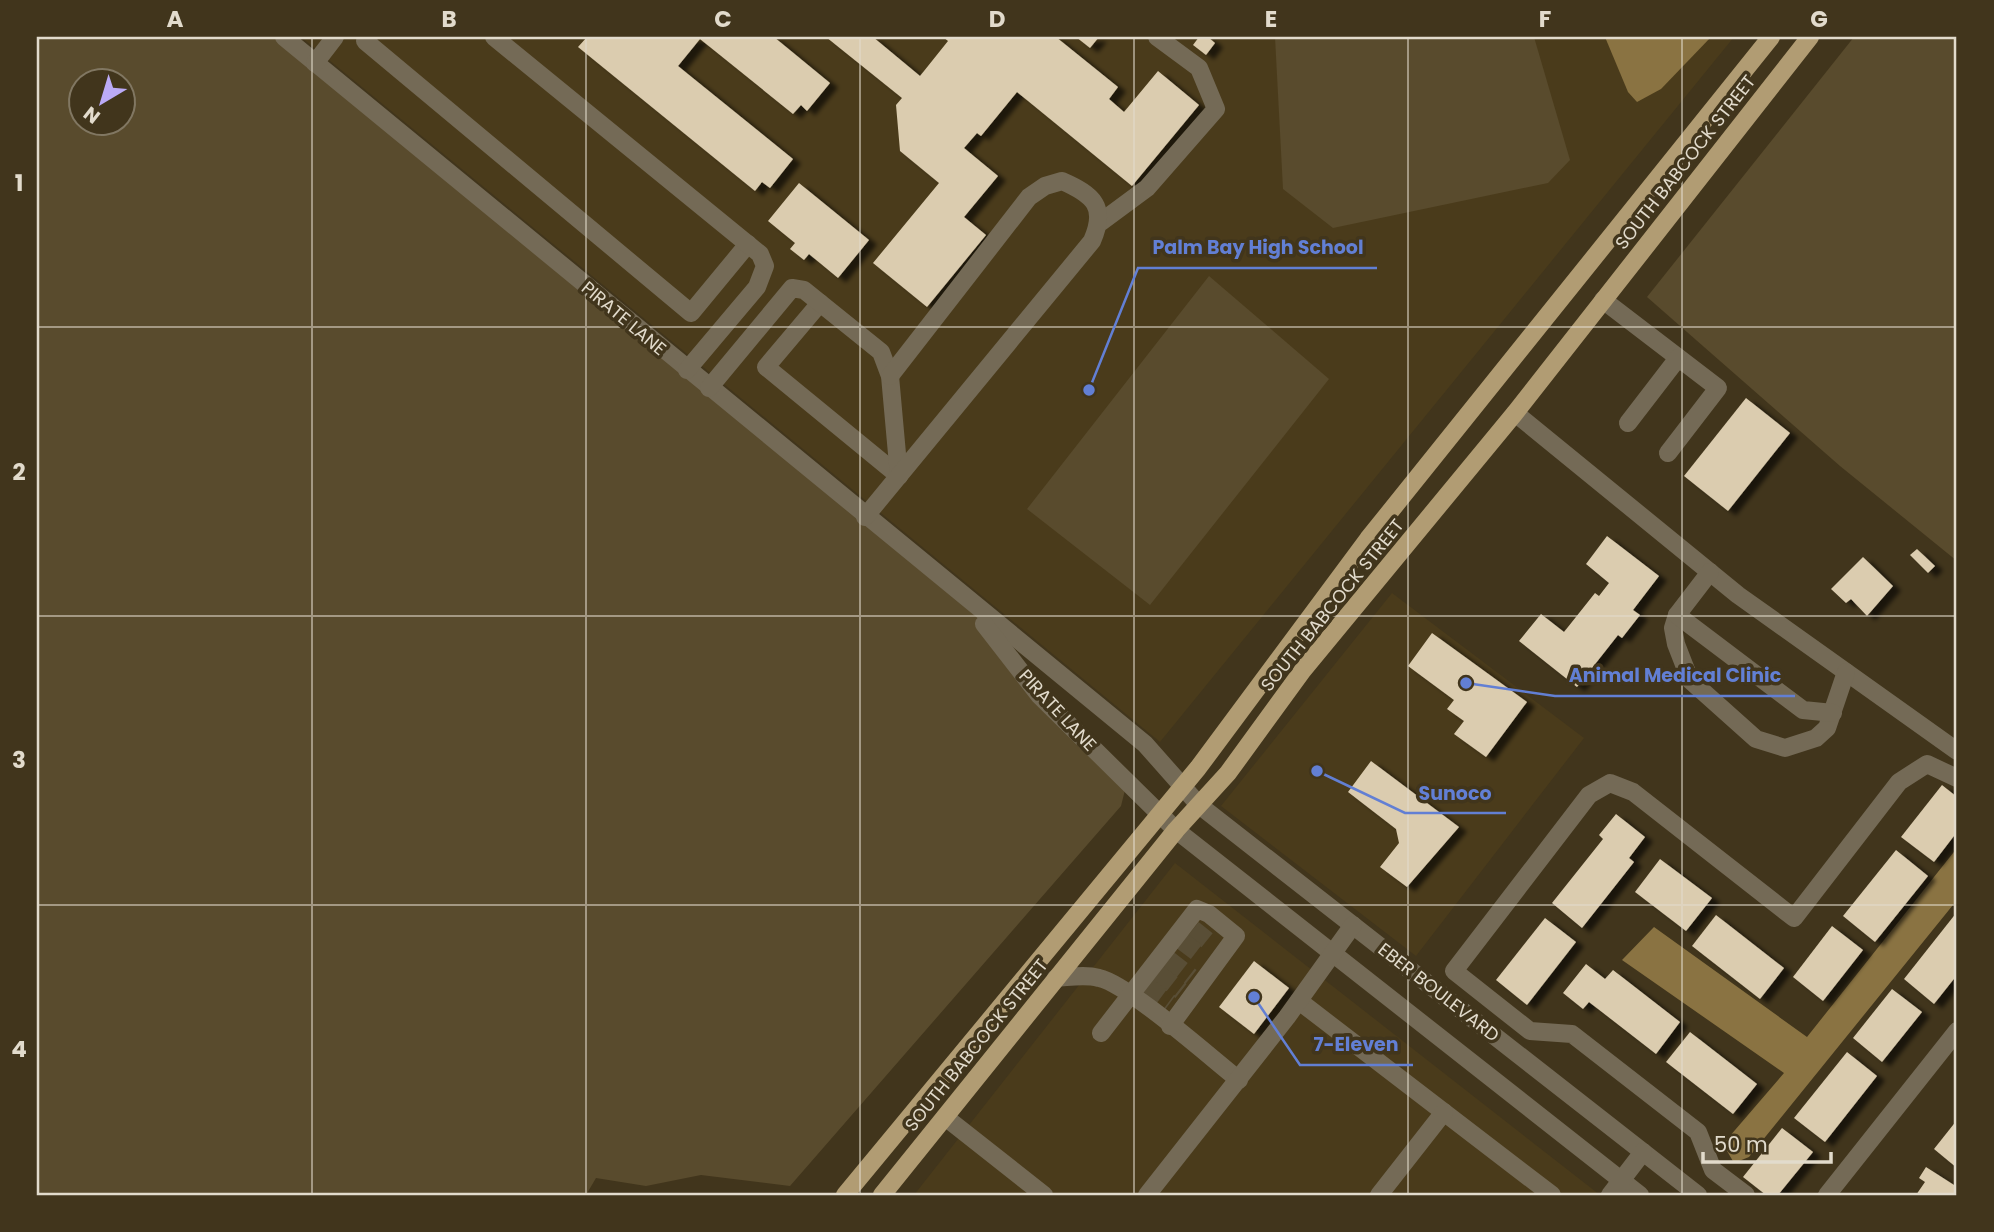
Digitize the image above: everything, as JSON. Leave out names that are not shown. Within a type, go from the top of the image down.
[{"type":"main road","name":"SOUTH BABCOCK STREET","points":[[845,1195],[1183,786],[1368,539],[1771,37]]},
{"type":"main road","name":"SOUTH BABCOCK STREET","points":[[882,1195],[1176,830],[1228,774],[1303,670],[1515,413],[1810,37]]},
{"type":"street","name":"PIRATE LANE","points":[[284,37],[865,517],[1145,744],[1183,786]]},
{"type":"street","points":[[315,63],[335,37]]},
{"type":"street","points":[[369,37],[365,41],[691,313],[748,244]]},
{"type":"street","points":[[494,37],[760,254],[765,266],[764,276],[687,370]]},
{"type":"street","points":[[865,517],[1092,241],[1101,222],[1147,188],[1216,109],[1199,68],[1157,37]]},
{"type":"street","points":[[890,376],[1029,197],[1045,186],[1062,181],[1082,190],[1096,204],[1101,222]]},
{"type":"street","points":[[709,388],[792,288],[804,290],[881,352],[890,376],[899,477]]},
{"type":"street","points":[[1603,300],[1718,388],[1668,453]]},
{"type":"street","points":[[820,303],[766,367],[899,477]]},
{"type":"street","points":[[1628,423],[1678,358]]},
{"type":"street","points":[[1515,413],[1710,572],[1957,751]]},
{"type":"street","points":[[1710,572],[1677,615],[1673,628],[1690,680],[1756,739],[1785,748],[1816,738],[1827,728],[1846,672]]},
{"type":"street","name":"PIRATE LANE","points":[[965,599],[1039,695],[1159,812]]},
{"type":"street","points":[[1677,615],[1803,710],[1833,713]]},
{"type":"street","points":[[1438,992],[1589,795],[1610,783],[1633,792],[1794,918],[1899,782],[1927,764],[1957,778]]},
{"type":"street","name":"EBER BOULEVARD","points":[[1183,786],[1199,805],[1698,1195]]},
{"type":"street","name":"EBER BOULEVARD","points":[[1159,812],[1176,830],[1640,1195]]},
{"type":"street","points":[[1101,1033],[1151,973],[1198,909],[1209,914],[1237,936],[1214,956],[1183,999]]},
{"type":"street","points":[[1147,1195],[1299,1001],[1353,925]]},
{"type":"street","points":[[1454,971],[1530,1031],[1572,1034],[1698,1132],[1713,1170],[1746,1195]]},
{"type":"street","points":[[1056,978],[1079,975],[1102,978],[1151,973],[1183,999],[1238,1080]]},
{"type":"street","points":[[1299,1001],[1552,1195]]},
{"type":"street","points":[[1827,1195],[1957,1031]]},
{"type":"street","points":[[1378,1195],[1444,1112]]},
{"type":"street","points":[[945,1117],[1044,1195]]},
{"type":"street","points":[[1609,1195],[1643,1152]]},
{"type":"shaded area","points":[[37,37],[283,37],[965,599],[1127,782],[1121,806],[790,1186],[701,1175],[646,1186],[596,1178],[586,1195],[37,1195]]},
{"type":"shaded area","points":[[301,37],[1734,37],[1160,742]]},
{"type":"shaded area","points":[[1275,37],[1534,37],[1570,160],[1548,183],[1333,228],[1283,189]]},
{"type":"shaded area","points":[[1605,37],[1711,37],[1661,89],[1637,102],[1628,92]]},
{"type":"shaded area","points":[[1854,37],[1951,37],[1957,41],[1957,561],[1840,466],[1647,297]]},
{"type":"shaded area","points":[[1209,276],[1329,379],[1150,605],[1027,509]]},
{"type":"shaded area","points":[[1392,593],[1584,738],[1416,956],[1221,806]]},
{"type":"shaded area","points":[[1957,848],[1957,900],[1749,1157],[1734,1163],[1723,1144],[1784,1073],[1622,960],[1654,927],[1807,1037]]},
{"type":"shaded area","points":[[1175,863],[1600,1195],[914,1195]]},
{"type":"building","points":[[587,37],[774,37],[830,83],[807,111],[801,105],[793,114],[700,39],[678,66],[793,159],[770,188],[762,182],[755,191],[578,47]]},
{"type":"building","points":[[826,37],[873,37],[920,76],[948,41],[943,37],[1056,37],[1118,87],[1109,99],[1124,112],[1158,71],[1199,105],[1132,186],[1017,92],[981,136],[977,133],[964,148],[998,176],[964,217],[986,235],[927,307],[873,263],[939,183],[900,151],[896,105],[902,98]]},
{"type":"building","points":[[1076,37],[1099,37],[1090,48]]},
{"type":"building","points":[[1199,37],[1208,37],[1215,43],[1206,55],[1193,45]]},
{"type":"building","points":[[799,183],[869,240],[838,278],[809,254],[804,260],[790,249],[795,243],[768,221]]},
{"type":"building","points":[[1746,398],[1790,433],[1728,511],[1684,476]]},
{"type":"building","points":[[1607,536],[1659,576],[1633,610],[1640,615],[1622,638],[1618,635],[1577,687],[1519,641],[1541,614],[1564,632],[1595,593],[1599,596],[1609,583],[1586,564]]},
{"type":"building","points":[[1917,549],[1935,566],[1928,573],[1910,555]]},
{"type":"building","points":[[1863,557],[1893,586],[1867,616],[1851,599],[1846,603],[1831,589]]},
{"type":"building","points":[[1432,633],[1527,702],[1486,757],[1454,734],[1464,721],[1447,709],[1454,700],[1408,666]]},
{"type":"building","points":[[1371,761],[1459,827],[1407,887],[1380,867],[1399,843],[1396,829],[1348,792]]},
{"type":"building","points":[[1942,785],[1957,797],[1957,832],[1934,862],[1901,837]]},
{"type":"building","points":[[1616,814],[1645,837],[1629,858],[1634,862],[1582,928],[1552,903],[1603,839],[1599,835]]},
{"type":"building","points":[[1896,850],[1928,876],[1875,942],[1843,916]]},
{"type":"building","points":[[1660,859],[1712,898],[1686,931],[1635,892]]},
{"type":"building","points":[[1957,912],[1957,975],[1934,1004],[1904,979]]},
{"type":"building","points":[[1716,915],[1784,968],[1760,999],[1692,946]]},
{"type":"building","points":[[1545,918],[1576,942],[1527,1005],[1496,980]]},
{"type":"building","points":[[1832,926],[1863,950],[1823,1001],[1793,977]]},
{"type":"building","points":[[1254,961],[1289,988],[1254,1034],[1219,1007]]},
{"type":"building","points":[[1586,964],[1605,979],[1613,970],[1680,1022],[1656,1054],[1589,1002],[1583,1009],[1563,993]]},
{"type":"building","points":[[1892,989],[1922,1012],[1882,1062],[1853,1038]]},
{"type":"building","points":[[1690,1032],[1757,1084],[1733,1114],[1666,1062]]},
{"type":"building","points":[[1847,1052],[1877,1076],[1825,1142],[1794,1118]]},
{"type":"building","points":[[1957,1120],[1957,1168],[1934,1149]]},
{"type":"building","points":[[1782,1128],[1813,1152],[1778,1195],[1766,1195],[1743,1177]]},
{"type":"building","points":[[1926,1167],[1954,1185],[1957,1183],[1957,1195],[1916,1195],[1925,1182],[1919,1178]]},
{"type":"tunnel","points":[[1193,929],[1213,945]]},
{"type":"tunnel","points":[[1182,941],[1203,957]]},
{"type":"tunnel","points":[[1168,959],[1191,977]]},
{"type":"tunnel","points":[[1158,973],[1181,991]]},
{"type":"tunnel","points":[[1147,986],[1170,1003]]},
{"type":"place","name":"Palm Bay High School","points":[[1089,390]]},
{"type":"place","name":"Animal Medical Clinic","points":[[1466,683]]},
{"type":"place","name":"Sunoco","points":[[1317,771]]},
{"type":"place","name":"7-Eleven","points":[[1254,997]]}]
